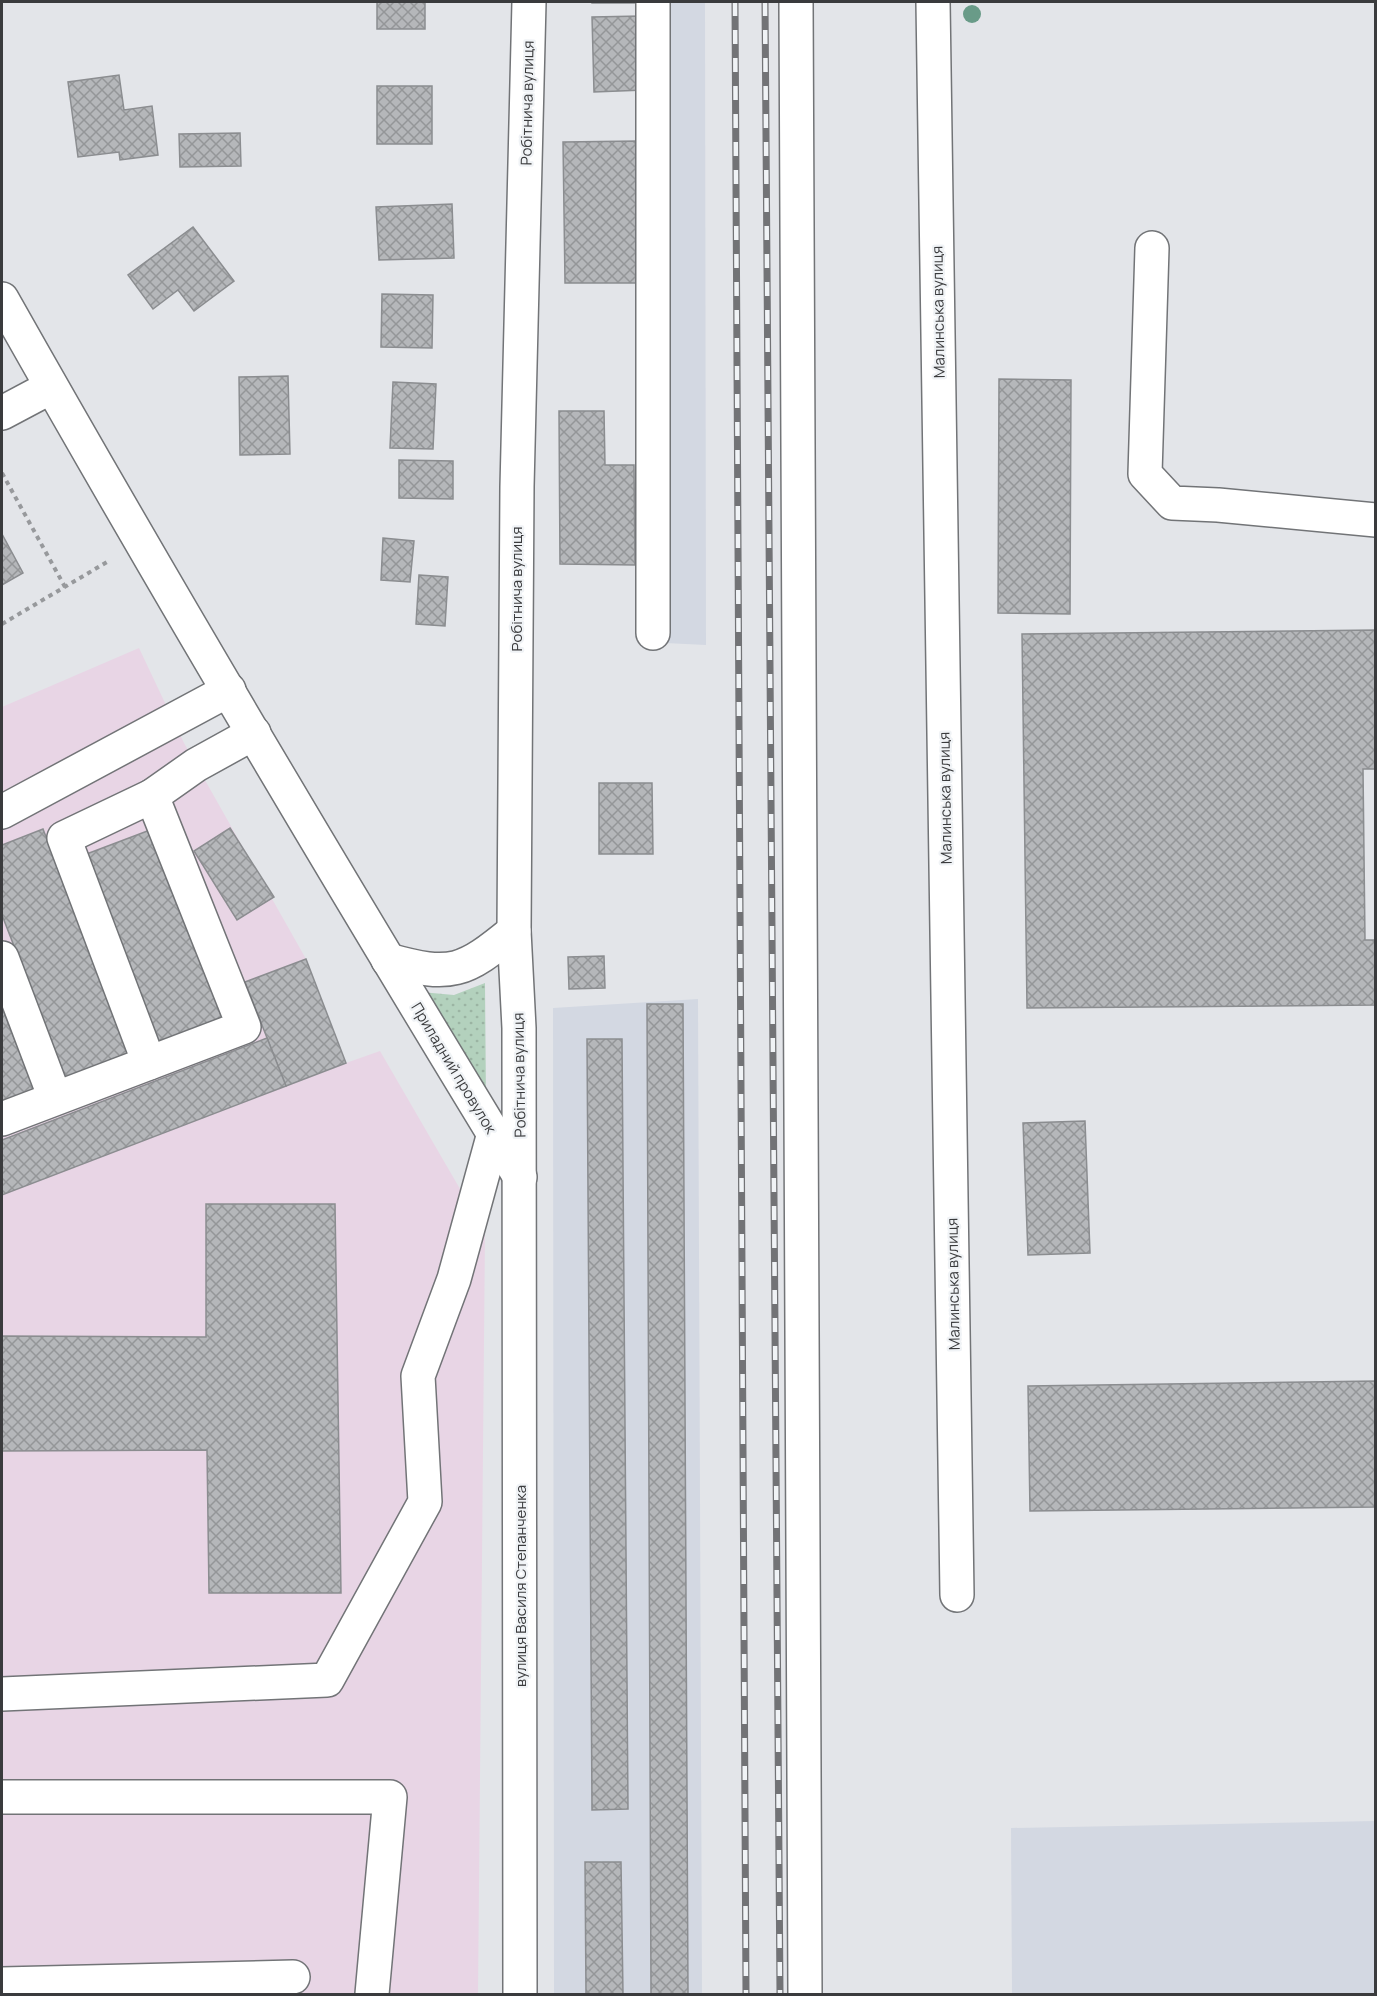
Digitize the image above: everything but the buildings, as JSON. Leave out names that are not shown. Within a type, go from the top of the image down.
[{"type":"street","name":"Робітнича вулиця","points":[[520,1177],[519,1028],[514,931],[517,487],[529,2]]},
{"type":"street","points":[[653,2],[653,633]]},
{"type":"street","points":[[796,2],[805,1995]]},
{"type":"street","name":"Малинська вулиця","points":[[933,2],[957,1595]]},
{"type":"street","points":[[1152,248],[1145,474],[1172,503],[1218,505],[1376,520]]},
{"type":"street","name":"Приладний провулок","points":[[2,299],[51,387],[254,733],[520,1177]]},
{"type":"street","points":[[2,413],[51,387]]},
{"type":"street","points":[[2,813],[229,690]]},
{"type":"street","points":[[149,1063],[64,838],[152,796],[196,765],[254,733]]},
{"type":"street","points":[[2,1119],[244,1027],[152,796]]},
{"type":"street","points":[[388,960],[425,970],[452,969],[479,959],[514,931]]},
{"type":"street","points":[[2,958],[55,1098]]},
{"type":"street","points":[[2,1694],[327,1680],[425,1502],[418,1376],[454,1279],[494,1133]]},
{"type":"street","name":"вулиця Василя Степанченка","points":[[520,1177],[520,1995]]},
{"type":"street","points":[[2,1797],[390,1797],[372,1995]]},
{"type":"street","points":[[2,1984],[293,1977]]},
{"type":"path","points":[[2,472],[65,586]]},
{"type":"path","points":[[2,624],[107,562]]},
{"type":"shaded area","points":[[664,2],[705,2],[706,645],[665,643]]},
{"type":"shaded area","points":[[139,648],[184,743],[306,959],[346,1063],[380,1051],[485,1232],[478,1994],[2,1994],[2,707]]},
{"type":"shaded area","points":[[698,999],[702,1994],[554,1994],[553,1008]]},
{"type":"shaded area","points":[[1375,1821],[1375,1994],[1012,1994],[1011,1828]]},
{"type":"green space","points":[[485,983],[486,1101],[421,992],[454,995]]},
{"type":"railway","points":[[735,2],[746,1994]]},
{"type":"railway","points":[[765,2],[780,1994]]}]
